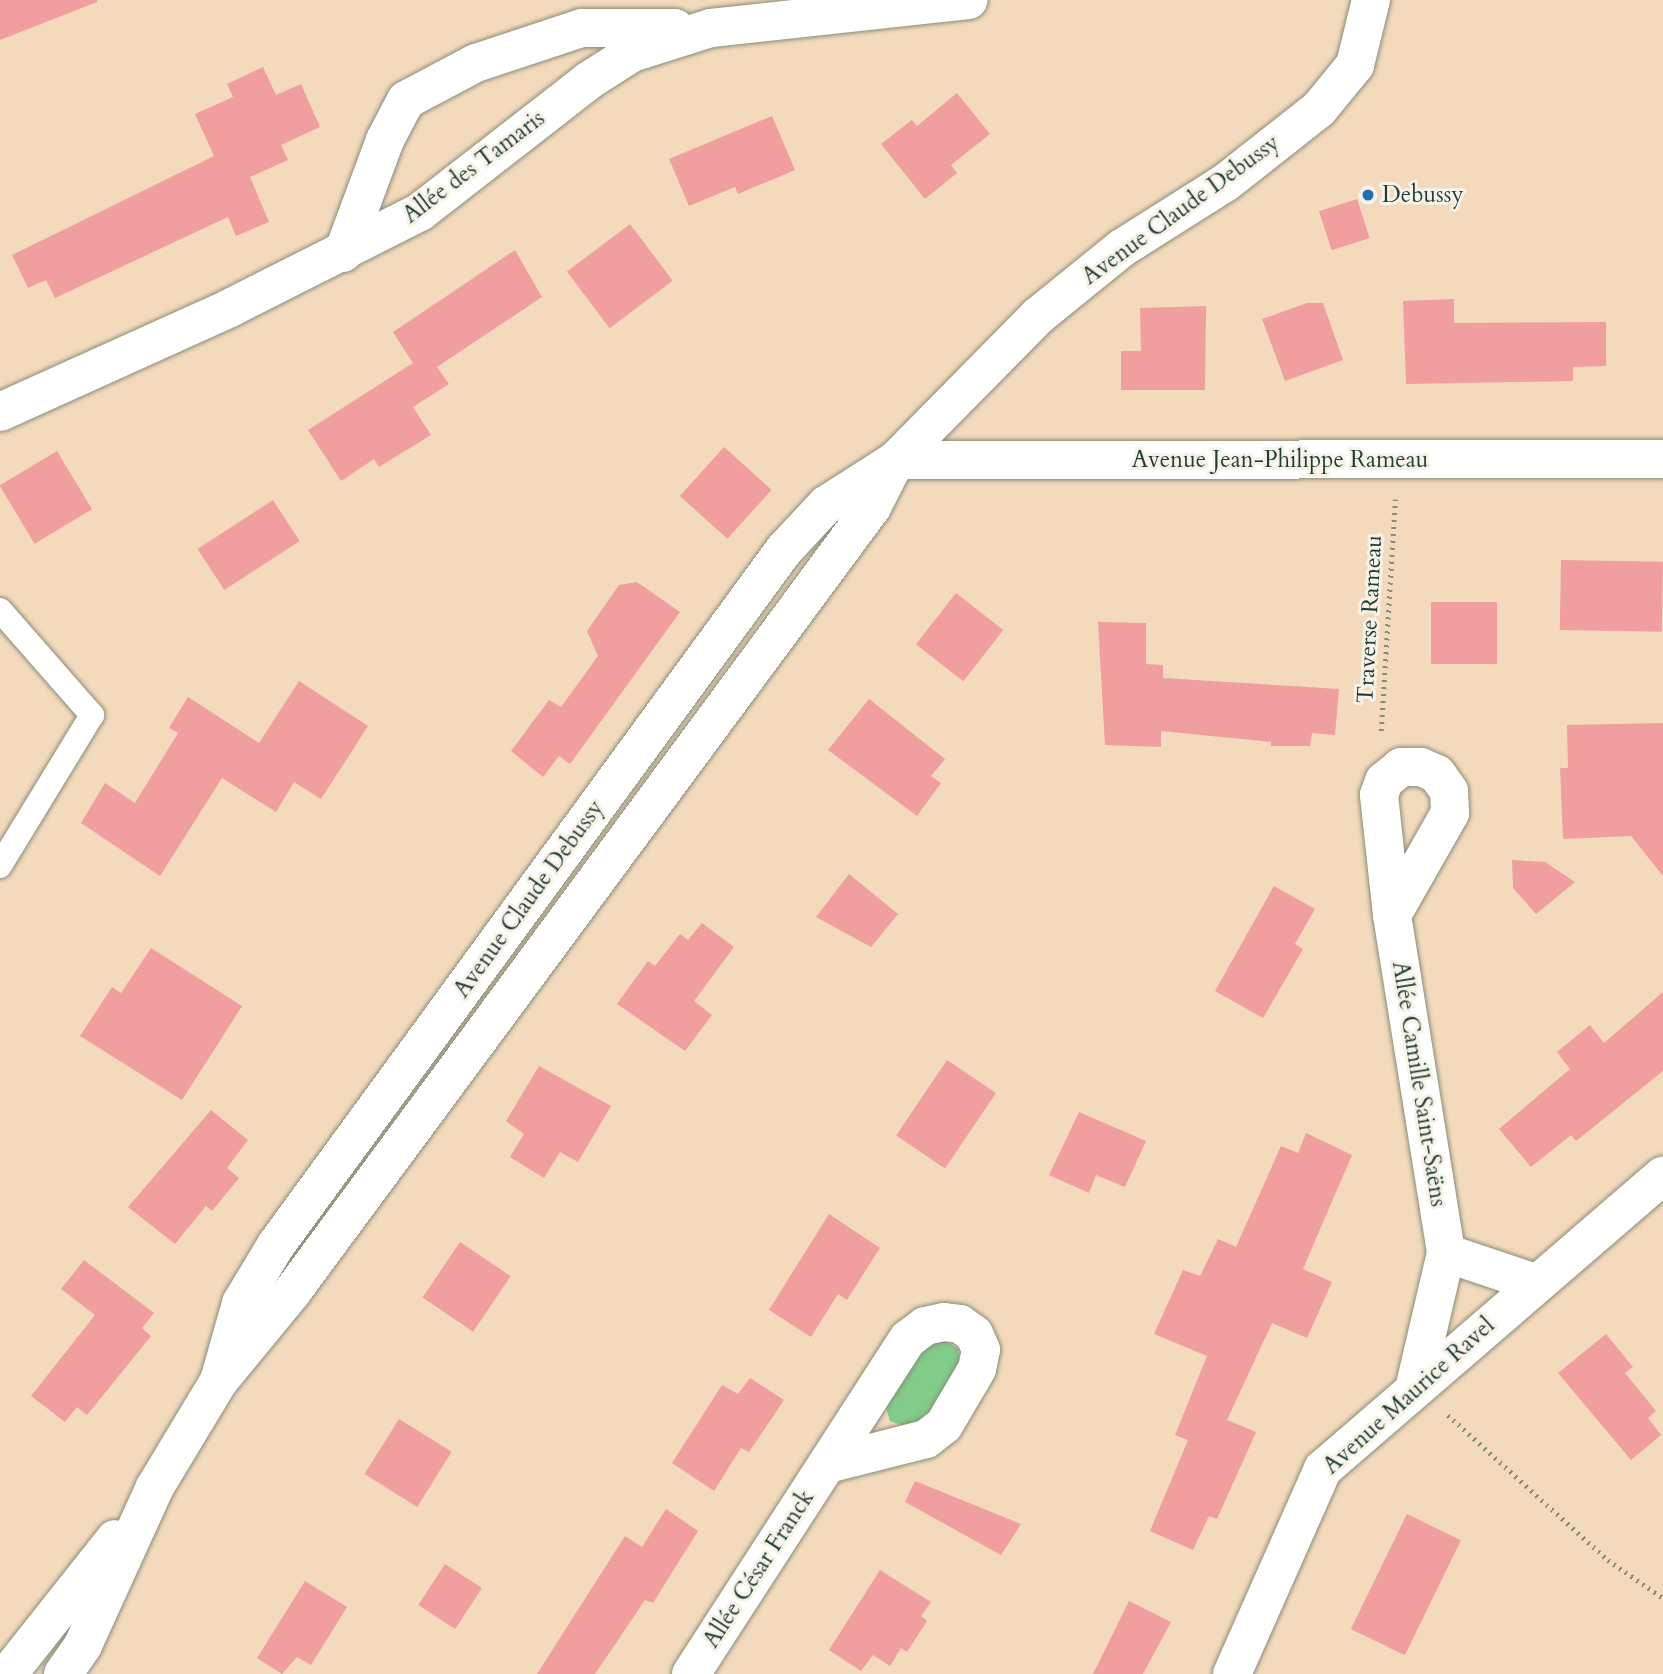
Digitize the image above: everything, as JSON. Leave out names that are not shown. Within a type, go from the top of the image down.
[{"type":"street","name":"Allée des Tamaris","points":[[0,412],[343,253],[420,212],[588,81],[632,53],[710,28],[968,0]]},
{"type":"street","name":"Avenue Claude Debussy","points":[[63,1674],[83,1645],[155,1488],[219,1381],[301,1281],[856,530],[896,460],[1038,316],[1122,248],[1225,183],[1319,110],[1355,65],[1371,0]]},
{"type":"street","points":[[343,253],[384,140],[406,100],[475,63],[582,28],[710,28]]},
{"type":"street","name":"Avenue Jean-Philippe Rameau","points":[[896,460],[1663,459]]},
{"type":"street","points":[[1384,781],[1401,767],[1421,767],[1437,775],[1449,791],[1450,813],[1392,915]]},
{"type":"street","name":"Allée Camille Saint-Saëns","points":[[1384,781],[1377,807],[1446,1253]]},
{"type":"street","name":"Avenue Maurice Ravel","points":[[1232,1674],[1323,1469],[1415,1385],[1663,1176]]},
{"type":"street","points":[[1415,1385],[1446,1253],[1535,1283]]},
{"type":"street","name":"Allée César Franck","points":[[691,1674],[828,1464]]},
{"type":"street","name":"Avenue Claude Debussy","points":[[8,1674],[155,1488]]},
{"type":"lane","points":[[0,610],[92,715],[0,866]]},
{"type":"path","name":"Traverse Rameau","points":[[1384,781],[1380,743],[1397,460]]},
{"type":"path","points":[[1415,1385],[1608,1560],[1663,1598]]},
{"type":"green space","points":[[944,1340],[958,1349],[960,1366],[933,1417],[904,1426],[890,1421],[886,1407],[928,1343]]},
{"type":"building","points":[[0,0],[97,0],[97,2],[0,40]]},
{"type":"building","points":[[263,67],[276,95],[301,84],[320,127],[281,145],[288,160],[250,177],[269,222],[236,236],[228,217],[55,298],[46,280],[28,288],[12,255],[214,156],[195,114],[233,97],[227,84]]},
{"type":"building","points":[[957,93],[990,134],[951,165],[957,173],[925,199],[881,144],[912,120],[917,126]]},
{"type":"building","points":[[772,116],[795,170],[738,194],[735,187],[689,206],[669,159]]},
{"type":"building","points":[[1357,199],[1370,238],[1332,250],[1319,211]]},
{"type":"building","points":[[630,224],[673,281],[610,328],[567,272]]},
{"type":"building","points":[[515,250],[542,297],[437,367],[449,384],[413,407],[431,435],[379,467],[374,459],[341,481],[308,430],[413,363],[393,332]]},
{"type":"building","points":[[1454,299],[1454,323],[1606,322],[1606,366],[1573,367],[1573,381],[1406,384],[1403,301]]},
{"type":"building","points":[[1307,303],[1323,303],[1343,360],[1285,381],[1262,319]]},
{"type":"building","points":[[1206,306],[1205,390],[1121,390],[1121,351],[1141,351],[1140,308]]},
{"type":"building","points":[[724,447],[772,490],[727,539],[680,496]]},
{"type":"building","points":[[57,451],[92,509],[35,544],[0,485]]},
{"type":"building","points":[[273,500],[300,541],[224,590],[198,549]]},
{"type":"building","points":[[1561,560],[1663,562],[1662,632],[1560,630]]},
{"type":"building","points":[[637,582],[680,612],[570,764],[559,756],[543,777],[511,751],[549,700],[561,707],[598,656],[587,631],[619,585]]},
{"type":"building","points":[[956,593],[1003,630],[963,681],[916,644]]},
{"type":"building","points":[[1431,602],[1497,602],[1497,664],[1431,664]]},
{"type":"building","points":[[1098,622],[1146,623],[1146,664],[1163,665],[1163,678],[1339,689],[1335,735],[1312,733],[1310,746],[1271,746],[1271,742],[1161,731],[1161,747],[1105,745]]},
{"type":"building","points":[[299,681],[368,726],[321,799],[294,782],[276,812],[222,778],[160,876],[81,823],[105,783],[135,803],[178,733],[169,728],[188,697],[259,743]]},
{"type":"building","points":[[869,699],[945,759],[931,776],[941,783],[917,816],[828,750]]},
{"type":"building","points":[[1663,723],[1663,876],[1631,836],[1563,839],[1560,768],[1568,768],[1567,725]]},
{"type":"building","points":[[1512,860],[1545,862],[1575,882],[1536,914],[1513,888]]},
{"type":"building","points":[[849,874],[898,914],[871,947],[816,917]]},
{"type":"building","points":[[1274,886],[1315,909],[1295,944],[1303,949],[1263,1018],[1215,991]]},
{"type":"building","points":[[702,923],[734,947],[694,1001],[712,1015],[685,1051],[617,1004],[648,961],[655,966],[680,934],[688,940]]},
{"type":"building","points":[[151,948],[242,1006],[182,1100],[80,1036],[112,987],[121,993]]},
{"type":"building","points":[[1663,992],[1663,1071],[1576,1141],[1571,1135],[1531,1167],[1499,1129],[1570,1069],[1557,1052],[1590,1025],[1604,1043]]},
{"type":"building","points":[[947,1060],[996,1093],[945,1168],[896,1135]]},
{"type":"building","points":[[539,1066],[611,1106],[578,1162],[560,1152],[544,1178],[510,1157],[524,1134],[506,1121]]},
{"type":"building","points":[[211,1110],[248,1140],[227,1168],[239,1178],[212,1211],[206,1206],[175,1244],[128,1207]]},
{"type":"building","points":[[1079,1112],[1146,1141],[1125,1187],[1096,1175],[1089,1193],[1049,1175]]},
{"type":"building","points":[[1306,1133],[1352,1155],[1303,1269],[1332,1282],[1307,1338],[1272,1323],[1227,1420],[1256,1432],[1217,1519],[1209,1516],[1193,1550],[1150,1531],[1188,1440],[1175,1435],[1207,1356],[1154,1334],[1183,1270],[1200,1276],[1218,1239],[1236,1247],[1281,1146],[1298,1153]]},
{"type":"building","points":[[829,1214],[880,1248],[847,1300],[838,1294],[811,1337],[769,1310]]},
{"type":"building","points":[[460,1242],[511,1276],[473,1332],[423,1298]]},
{"type":"building","points":[[84,1260],[154,1313],[142,1328],[151,1336],[87,1415],[77,1407],[65,1422],[31,1396],[95,1315],[61,1289]]},
{"type":"building","points":[[1606,1334],[1633,1367],[1625,1373],[1656,1411],[1648,1418],[1661,1435],[1631,1460],[1558,1373]]},
{"type":"building","points":[[750,1378],[784,1400],[749,1452],[741,1448],[714,1491],[672,1463],[722,1385],[738,1394]]},
{"type":"building","points":[[399,1419],[452,1452],[417,1507],[365,1474]]},
{"type":"building","points":[[915,1481],[1021,1524],[1001,1555],[905,1502]]},
{"type":"building","points":[[666,1509],[698,1531],[653,1603],[645,1600],[595,1674],[537,1674],[625,1536],[642,1547]]},
{"type":"building","points":[[1407,1514],[1461,1540],[1405,1655],[1351,1629]]},
{"type":"building","points":[[445,1564],[482,1588],[455,1629],[418,1605]]},
{"type":"building","points":[[880,1570],[931,1602],[921,1616],[927,1621],[907,1652],[901,1648],[890,1666],[873,1655],[861,1671],[829,1650]]},
{"type":"building","points":[[305,1581],[347,1607],[311,1665],[297,1657],[282,1674],[257,1658]]},
{"type":"building","points":[[1129,1601],[1171,1622],[1143,1674],[1093,1674]]},
{"type":"place","name":"Debussy","points":[[1368,195]]}]
